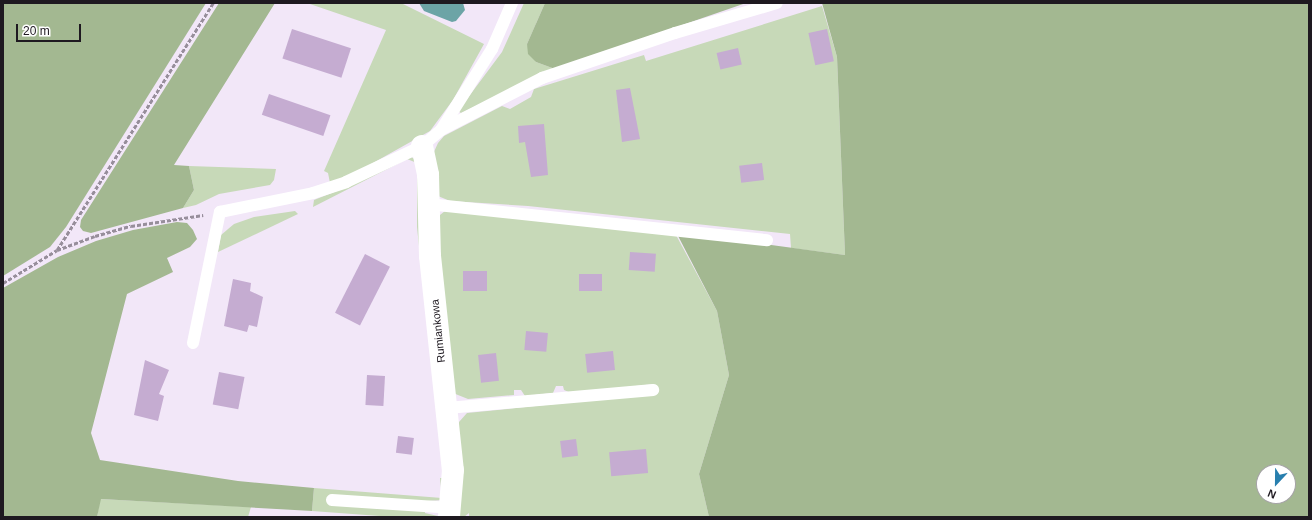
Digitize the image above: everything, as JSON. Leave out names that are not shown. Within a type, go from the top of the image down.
[{"type":"street","name":"Rumiankowa","points":[[422,146],[428,175],[431,262],[453,470],[450,513]]},
{"type":"lane","points":[[441,130],[492,49],[513,3]]},
{"type":"lane","points":[[194,343],[220,212],[313,193],[346,182],[408,150],[422,146],[441,130],[542,78],[675,33],[777,3]]},
{"type":"lane","points":[[428,204],[767,240]]},
{"type":"lane","points":[[447,408],[653,390]]},
{"type":"lane","points":[[332,500],[450,513]]},
{"type":"path","points":[[57,250],[213,3]]},
{"type":"path","points":[[3,283],[57,250],[131,226],[220,212]]},
{"type":"shaded area","points":[[3,3],[206,3],[66,227],[50,247],[3,276]]},
{"type":"shaded area","points":[[219,3],[275,3],[174,165],[189,166],[194,190],[183,208],[91,233],[83,231],[80,227],[81,220]]},
{"type":"shaded area","points":[[307,3],[401,3],[484,44],[453,100],[430,131],[357,172],[330,183],[328,173],[324,171],[386,30]]},
{"type":"shaded area","points":[[419,3],[463,3],[465,10],[456,21],[452,22],[424,11]]},
{"type":"shaded area","points":[[524,3],[545,3],[527,44],[536,62],[555,69],[461,113],[458,111],[502,52]]},
{"type":"shaded area","points":[[545,3],[746,3],[555,69],[536,62],[528,54],[527,44]]},
{"type":"shaded area","points":[[822,3],[1309,3],[1309,517],[709,517],[699,474],[729,375],[717,311],[676,232],[845,255],[837,57]]},
{"type":"shaded area","points":[[822,6],[837,57],[845,255],[791,248],[790,234],[528,206],[450,201],[438,196],[433,154],[438,143],[444,136],[502,106],[510,109],[531,97],[534,89],[644,55],[646,61]]},
{"type":"shaded area","points":[[410,156],[420,163],[424,252],[438,378],[434,389],[417,227],[417,163],[407,159],[313,207],[314,200],[347,187],[399,159]]},
{"type":"shaded area","points":[[189,166],[276,169],[274,180],[270,185],[219,194],[196,205],[183,208],[194,190]]},
{"type":"shaded area","points":[[295,211],[298,214],[218,252],[221,235],[234,224],[254,217]]},
{"type":"shaded area","points":[[445,211],[676,235],[717,311],[729,375],[699,474],[709,517],[469,517],[469,513],[464,517],[455,517],[459,422],[467,413],[655,394],[654,384],[571,393],[564,390],[563,386],[556,386],[553,393],[525,396],[521,390],[514,390],[514,395],[468,399],[453,393],[435,262],[440,215]]},
{"type":"shaded area","points":[[177,222],[187,223],[193,230],[197,239],[190,247],[167,258],[173,272],[127,294],[91,433],[100,460],[238,481],[314,488],[312,511],[101,499],[97,517],[3,517],[3,288],[58,257],[96,241],[133,230]]},
{"type":"shaded area","points":[[440,478],[444,478],[443,500],[426,501],[425,513],[442,517],[393,517],[312,511],[314,488],[442,498]]},
{"type":"shaded area","points":[[100,499],[251,507],[248,517],[97,517]]},
{"type":"building","points":[[292,29],[351,48],[341,78],[282,58]]},
{"type":"building","points":[[827,29],[834,61],[815,65],[808,33]]},
{"type":"building","points":[[738,48],[742,65],[720,70],[717,53]]},
{"type":"building","points":[[630,88],[640,139],[622,142],[616,90]]},
{"type":"building","points":[[269,94],[330,115],[323,136],[262,115]]},
{"type":"building","points":[[544,124],[548,175],[531,177],[525,142],[519,143],[518,126]]},
{"type":"building","points":[[762,163],[764,180],[741,183],[739,166]]},
{"type":"building","points":[[630,252],[656,254],[655,272],[629,270]]},
{"type":"building","points":[[365,254],[390,267],[360,326],[335,313]]},
{"type":"building","points":[[463,271],[487,271],[487,291],[463,291]]},
{"type":"building","points":[[579,274],[602,274],[602,291],[579,291]]},
{"type":"building","points":[[233,279],[251,283],[250,291],[263,297],[257,327],[249,325],[247,332],[224,326]]},
{"type":"building","points":[[526,331],[548,333],[546,352],[524,350]]},
{"type":"building","points":[[613,351],[615,370],[587,373],[585,354]]},
{"type":"building","points":[[496,353],[499,381],[481,383],[478,355]]},
{"type":"building","points":[[145,360],[169,370],[159,394],[164,396],[158,421],[134,415]]},
{"type":"building","points":[[219,372],[245,377],[238,409],[213,404]]},
{"type":"building","points":[[367,375],[385,376],[383,406],[365,405]]},
{"type":"building","points":[[398,436],[414,438],[412,455],[396,453]]},
{"type":"building","points":[[576,439],[578,456],[562,458],[560,441]]},
{"type":"building","points":[[646,449],[648,473],[611,476],[609,452]]}]
